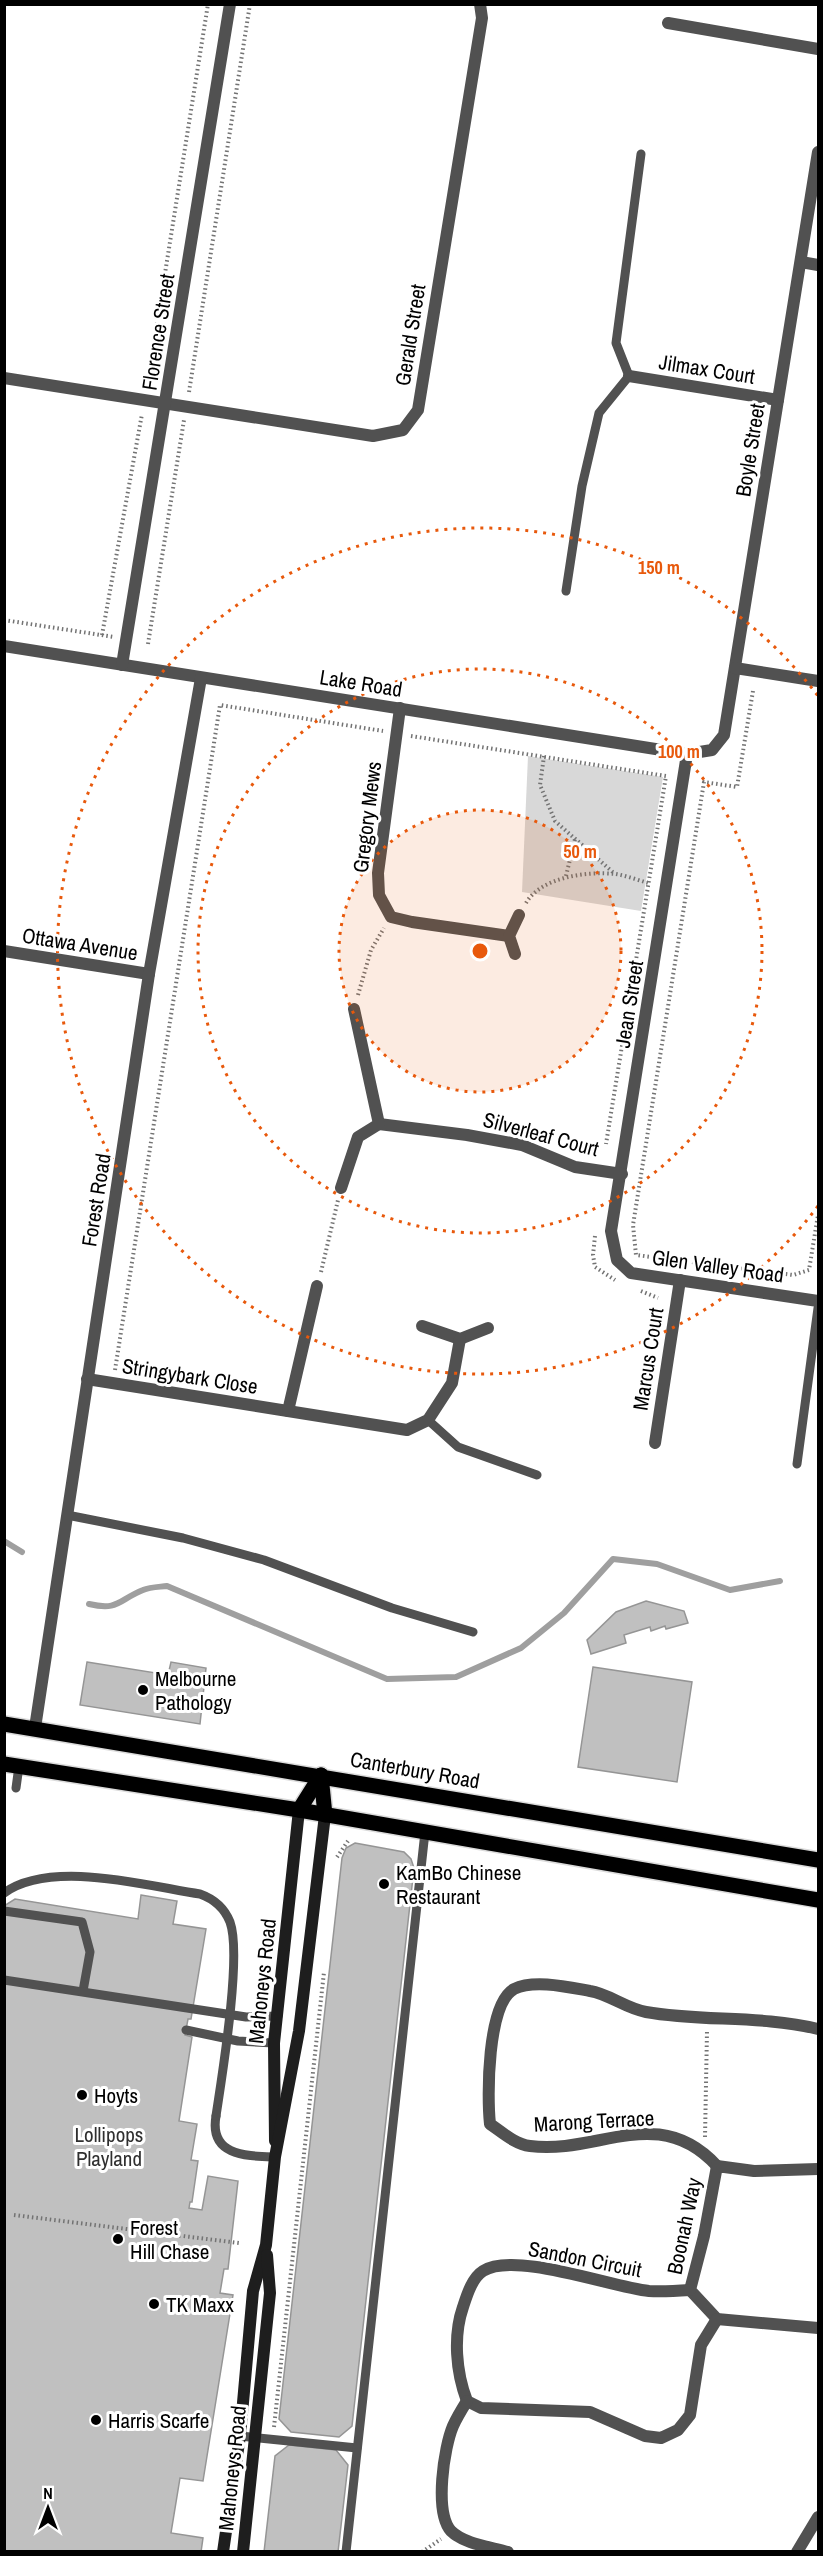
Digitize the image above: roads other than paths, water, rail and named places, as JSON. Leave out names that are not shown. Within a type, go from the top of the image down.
[{"type":"main road","name":"Canterbury Road","points":[[4,1724],[321,1775],[819,1860]]},
{"type":"main road","points":[[12,1765],[299,1810],[819,1900]]},
{"type":"main road","points":[[299,1810],[321,1775]]},
{"type":"main road","points":[[321,1775],[325,1815]]},
{"type":"main road","name":"Mahoneys Road","points":[[275,2157],[274,2043],[299,1810]]},
{"type":"main road","name":"Mahoneys Road","points":[[223,2552],[240,2436],[253,2291],[266,2245],[275,2157],[299,2031],[325,1815]]},
{"type":"main road","points":[[278,2016],[302,2006]]},
{"type":"main road","points":[[274,2043],[299,2031]]},
{"type":"main road","name":"Mahoneys Road","points":[[243,2552],[270,2293],[266,2245]]},
{"type":"street","name":"Florence Street","points":[[122,664],[230,4]]},
{"type":"street","name":"Gerald Street","points":[[4,378],[373,436],[404,430],[418,410],[482,18],[480,4]]},
{"type":"street","points":[[668,23],[819,49]]},
{"type":"street","name":"Boyle Street","points":[[712,750],[724,735],[819,152]]},
{"type":"street","points":[[801,262],[819,265]]},
{"type":"street","name":"Jilmax Court","points":[[629,376],[778,400]]},
{"type":"street","name":"Lake Road","points":[[4,646],[687,754],[712,750]]},
{"type":"street","points":[[735,668],[819,681]]},
{"type":"street","name":"Forest Road","points":[[35,1728],[149,974],[201,678]]},
{"type":"street","name":"Gregory Mews","points":[[400,708],[378,873],[379,895],[391,917],[509,936]]},
{"type":"street","name":"Jean Street","points":[[617,1260],[611,1231],[622,1174],[687,754]]},
{"type":"street","points":[[514,954],[509,936],[519,915]]},
{"type":"street","name":"Ottawa Avenue","points":[[4,951],[149,974]]},
{"type":"street","points":[[341,1188],[358,1137],[379,1124],[354,1010]]},
{"type":"street","name":"Silverleaf Court","points":[[379,1124],[467,1135],[522,1145],[575,1167],[622,1174]]},
{"type":"street","name":"Glen Valley Road","points":[[617,1260],[631,1273],[819,1301]]},
{"type":"street","name":"Marcus Court","points":[[655,1443],[680,1280]]},
{"type":"street","points":[[288,1411],[317,1286]]},
{"type":"street","points":[[422,1326],[460,1339],[488,1328]]},
{"type":"street","points":[[428,1420],[452,1383],[460,1339]]},
{"type":"street","name":"Stringybark Close","points":[[87,1379],[407,1430],[428,1420]]},
{"type":"street","name":"Marong Terrace","points":[[717,2166],[702,2150],[672,2137],[635,2134],[561,2145],[530,2146],[512,2140],[490,2124],[487,2093],[501,2003],[512,1990],[528,1984],[593,1991],[623,2006],[647,2012],[819,2029]]},
{"type":"street","name":"Boonah Way","points":[[717,2319],[690,2290],[704,2236],[717,2166],[754,2171],[819,2169]]},
{"type":"street","name":"Sandon Circuit","points":[[466,2401],[461,2384],[457,2351],[460,2316],[470,2287],[483,2271],[507,2265],[563,2272],[646,2291],[690,2290]]},
{"type":"street","points":[[508,2552],[476,2543],[452,2532],[445,2520],[441,2493],[452,2427],[466,2401],[481,2408],[590,2412],[645,2436],[661,2438],[678,2430],[690,2415],[701,2345],[717,2319],[819,2328]]},
{"type":"street","points":[[797,2552],[819,2517]]},
{"type":"lane","points":[[566,591],[582,486],[599,413],[629,376],[616,343],[642,154]]},
{"type":"lane","points":[[797,1464],[819,1308]]},
{"type":"lane","points":[[428,1420],[458,1447],[537,1475]]},
{"type":"lane","points":[[67,1515],[183,1538],[264,1560],[392,1608],[473,1632]]},
{"type":"lane","points":[[12,1765],[16,1788]]},
{"type":"lane","points":[[346,2552],[425,1832]]},
{"type":"lane","points":[[4,1893],[14,1886],[32,1880],[74,1878],[200,1894],[218,1904],[230,1922],[233,1938],[230,2002],[216,2116],[216,2136],[226,2148],[248,2156],[275,2157]]},
{"type":"lane","points":[[4,1911],[82,1922],[90,1952],[83,1991]]},
{"type":"lane","points":[[4,1980],[246,2017],[278,2016]]},
{"type":"lane","points":[[186,2030],[238,2041],[274,2043]]},
{"type":"lane","points":[[240,2436],[357,2448]]},
{"type":"waterway","points":[[4,1541],[22,1552]]},
{"type":"waterway","points":[[89,1604],[113,1605],[146,1589],[167,1586],[387,1679],[456,1677],[521,1648],[564,1613],[613,1559],[657,1564],[730,1590],[780,1581]]},
{"type":"place","name":"Melbourne Pathology","points":[[143,1690]]},
{"type":"place","name":"KamBo Chinese Restaurant","points":[[384,1884]]},
{"type":"place","name":"Hoyts","points":[[82,2095]]},
{"type":"place","name":"Forest Hill Chase","points":[[118,2239]]},
{"type":"place","name":"TK Maxx","points":[[154,2304]]},
{"type":"place","name":"Harris Scarfe","points":[[96,2420]]},
{"type":"park label","name":"Lollipops Playland","points":[[109,2146]]}]
